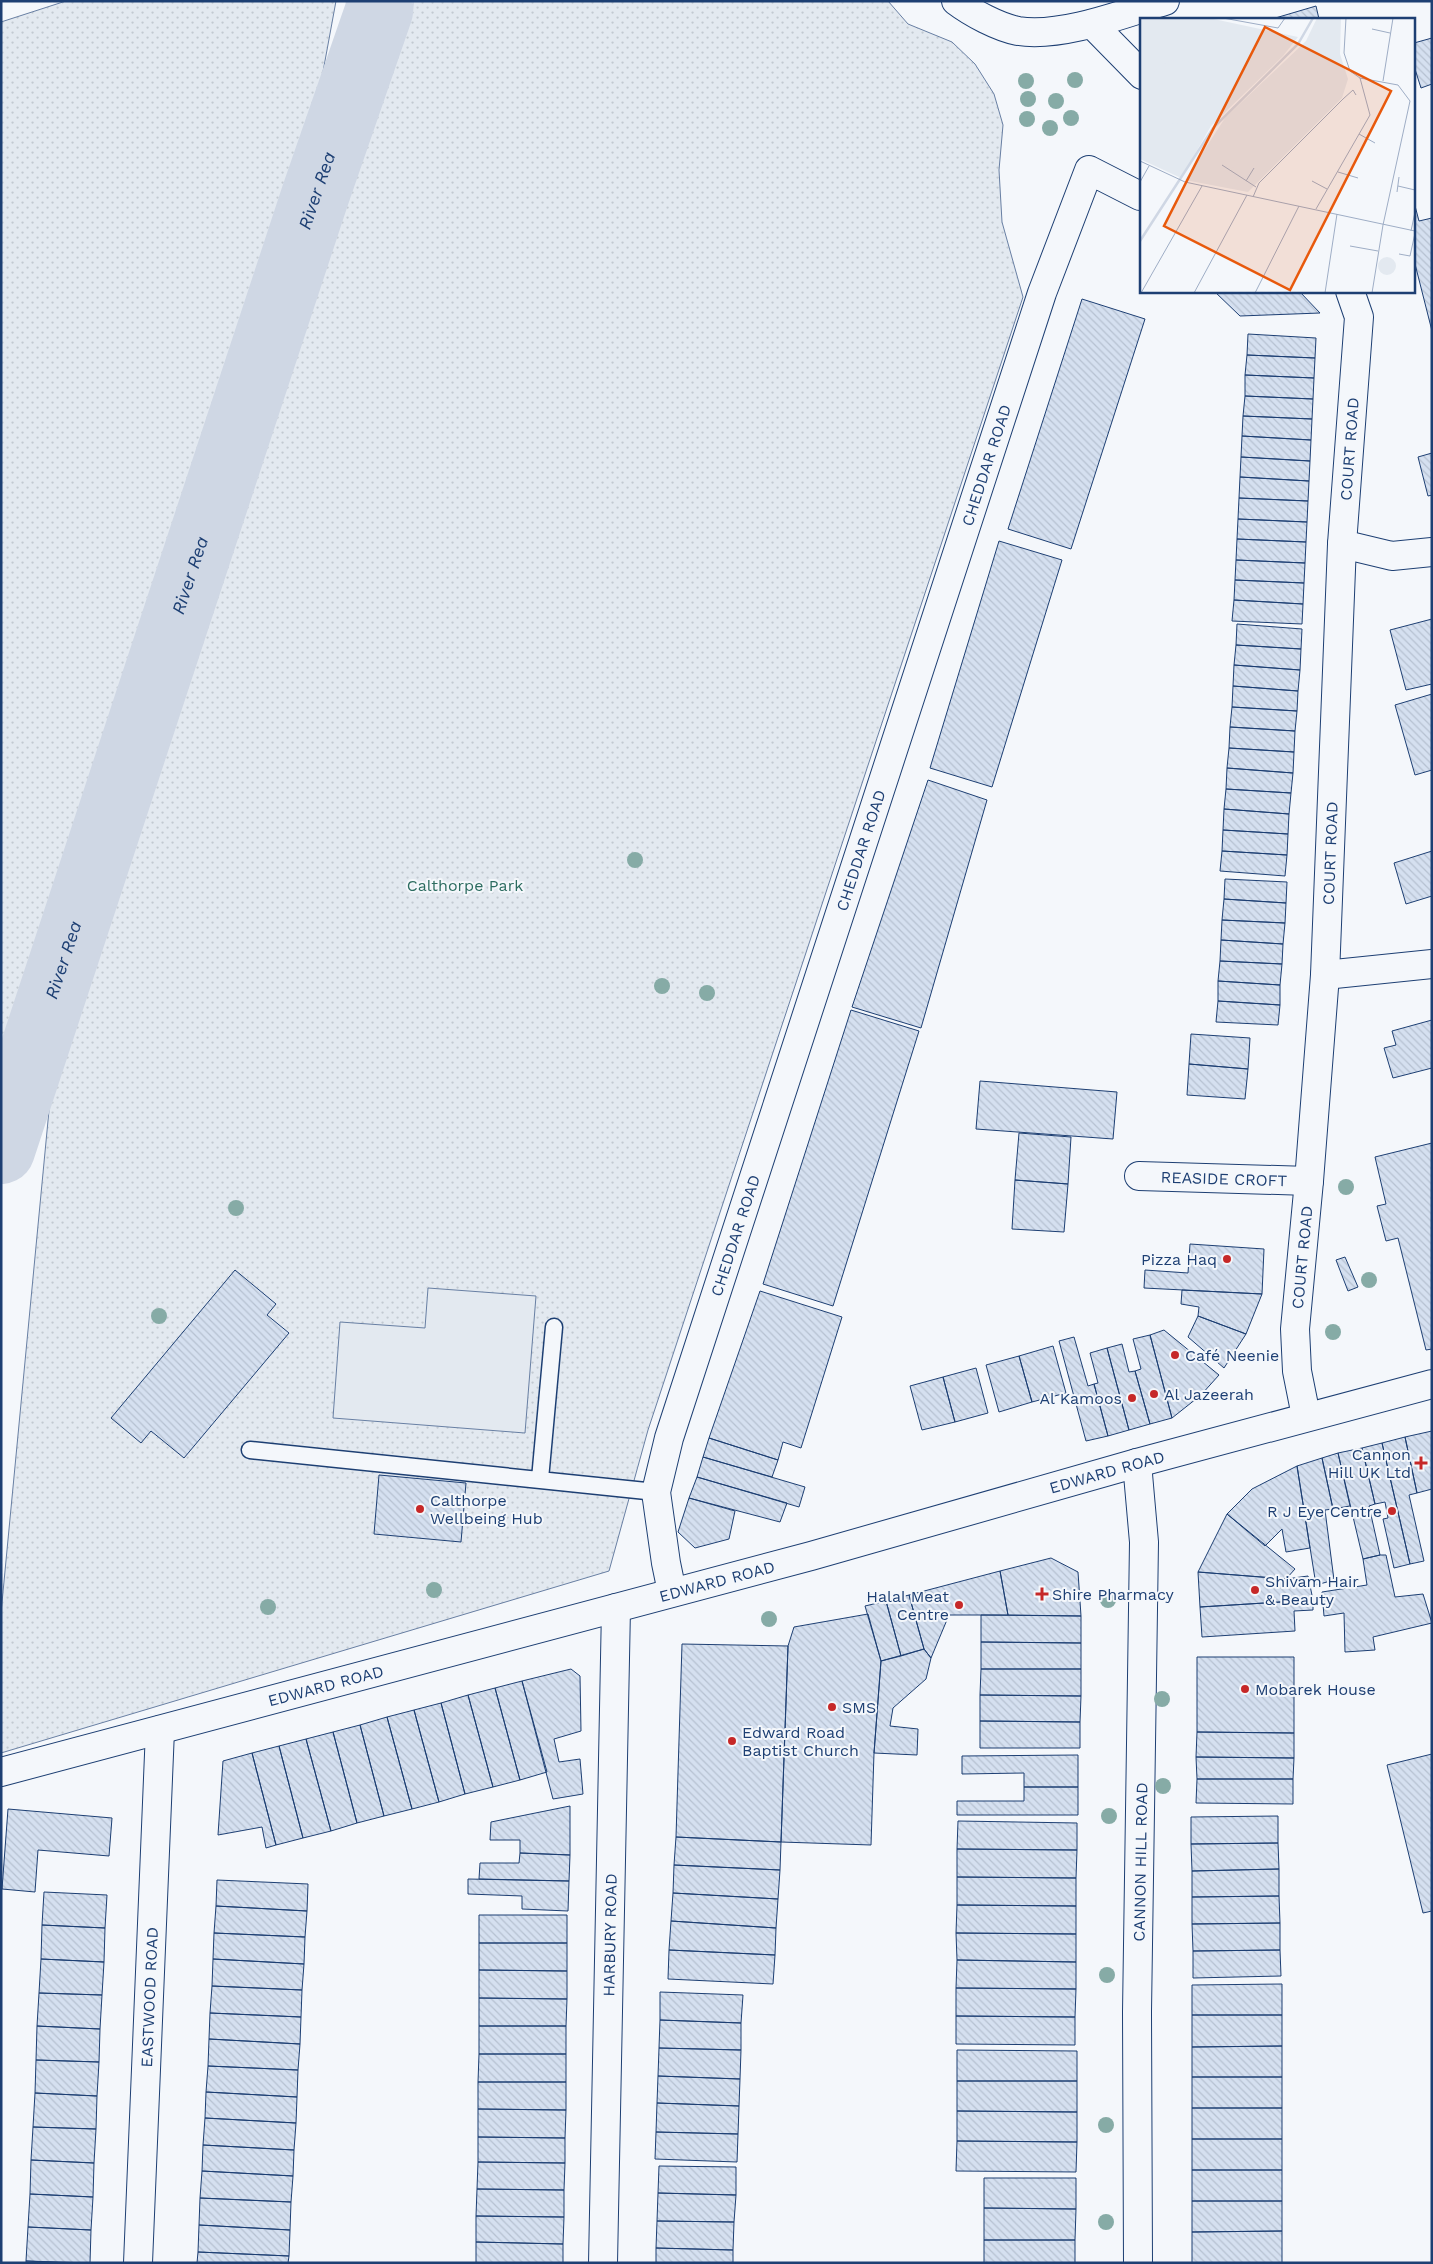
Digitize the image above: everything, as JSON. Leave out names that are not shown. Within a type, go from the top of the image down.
[{"type":"street","points":[[956,1],[972,13],[1016,31],[1036,32],[1092,24],[1165,1]]},
{"type":"street","points":[[1092,24],[1140,73]]},
{"type":"street","name":"CHEDDAR ROAD","points":[[672,1592],[656,1492],[672,1429],[1042,292],[1089,170],[1140,196]]},
{"type":"street","name":"COURT ROAD","points":[[1306,1416],[1297,1371],[1295,1329],[1325,975],[1342,544],[1359,317],[1350,292]]},
{"type":"street","points":[[1342,544],[1392,556],[1432,552]]},
{"type":"street","points":[[1325,975],[1432,964]]},
{"type":"street","name":"REASIDE CROFT","points":[[1139,1176],[1309,1181]]},
{"type":"street","name":"EDWARD ROAD","points":[[1,1772],[822,1553],[1137,1462],[1432,1384]]},
{"type":"street","name":"CANNON HILL ROAD","points":[[1137,1462],[1144,1542],[1138,2012],[1138,2263]]},
{"type":"street","name":"HARBURY ROAD","points":[[603,2263],[616,1608]]},
{"type":"street","name":"EASTWOOD ROAD","points":[[138,2263],[160,1730]]},
{"type":"lane","points":[[540,1478],[554,1326]]},
{"type":"lane","points":[[250,1450],[540,1478],[656,1492]]},
{"type":"green space","points":[[66,1],[336,1],[302,186],[1,1056],[1,22]]},
{"type":"green space","name":"Calthorpe Park","points":[[411,1],[888,1],[908,24],[952,42],[975,64],[994,94],[1003,125],[999,170],[1002,222],[1023,297],[648,1430],[609,1571],[1,1753],[1,1613],[58,1016],[327,207]]},
{"type":"green space","points":[[428,1288],[536,1296],[525,1433],[333,1418],[340,1322],[425,1328]]},
{"type":"building","points":[[1316,6],[1319,18],[1275,18]]},
{"type":"building","points":[[1432,38],[1432,84],[1421,88],[1416,72],[1416,42]]},
{"type":"building","points":[[1416,210],[1419,221],[1432,218],[1432,331],[1416,268]]},
{"type":"building","points":[[1215,292],[1300,292],[1320,313],[1240,316]]},
{"type":"building","points":[[1082,299],[1145,319],[1071,549],[1008,529]]},
{"type":"building","points":[[1248,334],[1316,338],[1315,358],[1247,355]]},
{"type":"building","points":[[1247,355],[1315,358],[1314,378],[1245,375]]},
{"type":"building","points":[[1245,375],[1314,378],[1313,399],[1245,396]]},
{"type":"building","points":[[1245,396],[1313,399],[1312,419],[1243,416]]},
{"type":"building","points":[[1243,416],[1312,419],[1311,440],[1242,436]]},
{"type":"building","points":[[1242,436],[1311,440],[1310,461],[1241,457]]},
{"type":"building","points":[[1432,453],[1432,495],[1428,496],[1418,457]]},
{"type":"building","points":[[1241,457],[1310,461],[1309,481],[1240,477]]},
{"type":"building","points":[[1240,477],[1309,481],[1308,501],[1239,498]]},
{"type":"building","points":[[1239,498],[1308,501],[1307,522],[1238,519]]},
{"type":"building","points":[[1238,519],[1307,522],[1306,542],[1237,539]]},
{"type":"building","points":[[1237,539],[1306,542],[1305,563],[1236,560]]},
{"type":"building","points":[[999,541],[1062,560],[992,787],[930,768]]},
{"type":"building","points":[[1236,560],[1305,563],[1304,583],[1235,580]]},
{"type":"building","points":[[1235,580],[1304,583],[1303,604],[1234,600]]},
{"type":"building","points":[[1234,600],[1303,604],[1302,624],[1232,621]]},
{"type":"building","points":[[1432,619],[1432,684],[1406,690],[1390,630]]},
{"type":"building","points":[[1237,624],[1302,629],[1301,649],[1236,645]]},
{"type":"building","points":[[1236,645],[1301,649],[1300,670],[1234,665]]},
{"type":"building","points":[[1234,665],[1300,670],[1298,691],[1233,686]]},
{"type":"building","points":[[1233,686],[1298,691],[1297,711],[1232,707]]},
{"type":"building","points":[[1432,694],[1432,770],[1415,775],[1395,705]]},
{"type":"building","points":[[1232,707],[1297,711],[1295,731],[1230,727]]},
{"type":"building","points":[[1230,727],[1295,731],[1294,752],[1229,748]]},
{"type":"building","points":[[1229,748],[1294,752],[1293,773],[1227,768]]},
{"type":"building","points":[[1227,768],[1293,773],[1291,793],[1226,789]]},
{"type":"building","points":[[928,780],[987,800],[921,1028],[852,1007]]},
{"type":"building","points":[[1226,789],[1291,793],[1289,814],[1224,809]]},
{"type":"building","points":[[1224,809],[1289,814],[1288,834],[1223,830]]},
{"type":"building","points":[[1223,830],[1288,834],[1287,855],[1222,851]]},
{"type":"building","points":[[1222,851],[1287,855],[1285,876],[1220,871]]},
{"type":"building","points":[[1432,851],[1432,896],[1406,904],[1394,863]]},
{"type":"building","points":[[1225,879],[1287,882],[1286,903],[1224,899]]},
{"type":"building","points":[[1224,899],[1286,903],[1285,923],[1222,920]]},
{"type":"building","points":[[1222,920],[1285,923],[1283,944],[1221,940]]},
{"type":"building","points":[[1221,940],[1283,944],[1282,964],[1220,961]]},
{"type":"building","points":[[1220,961],[1282,964],[1280,985],[1218,981]]},
{"type":"building","points":[[1218,981],[1280,985],[1280,1005],[1218,1001]]},
{"type":"building","points":[[1218,1001],[1280,1005],[1278,1025],[1216,1022]]},
{"type":"building","points":[[851,1010],[919,1031],[833,1306],[763,1284]]},
{"type":"building","points":[[1432,1020],[1432,1068],[1393,1078],[1384,1048],[1396,1045],[1392,1031]]},
{"type":"building","points":[[1191,1034],[1250,1038],[1248,1069],[1189,1064]]},
{"type":"building","points":[[1189,1064],[1248,1069],[1245,1099],[1187,1095]]},
{"type":"building","points":[[980,1081],[1117,1092],[1113,1139],[976,1129]]},
{"type":"building","points":[[1019,1133],[1071,1137],[1068,1184],[1015,1180]]},
{"type":"building","points":[[1432,1143],[1432,1349],[1426,1350],[1398,1238],[1386,1241],[1377,1206],[1386,1204],[1375,1157]]},
{"type":"building","points":[[1015,1180],[1068,1184],[1064,1232],[1012,1229]]},
{"type":"building","name":"Pizza Haq","points":[[1190,1244],[1264,1249],[1262,1294],[1144,1288],[1145,1270],[1188,1273]]},
{"type":"building","points":[[1345,1257],[1358,1287],[1348,1291],[1336,1260]]},
{"type":"building","points":[[235,1270],[276,1304],[267,1315],[289,1333],[184,1458],[151,1431],[141,1443],[111,1418]]},
{"type":"building","points":[[1182,1290],[1262,1294],[1246,1334],[1198,1316],[1199,1307],[1181,1304]]},
{"type":"building","points":[[760,1291],[842,1317],[801,1448],[783,1442],[778,1460],[709,1438]]},
{"type":"building","points":[[1198,1316],[1246,1334],[1224,1368],[1188,1337]]},
{"type":"building","name":"Café Neenie","points":[[1164,1330],[1219,1375],[1201,1395],[1172,1418],[1150,1335]]},
{"type":"building","name":"Al Jazeerah","points":[[1150,1335],[1172,1418],[1150,1424],[1135,1371],[1141,1369],[1133,1339]]},
{"type":"building","points":[[1074,1337],[1088,1386],[1094,1384],[1108,1436],[1086,1441],[1059,1341]]},
{"type":"building","name":"Al Kamoos","points":[[1122,1344],[1129,1372],[1135,1371],[1150,1424],[1129,1430],[1107,1348]]},
{"type":"building","points":[[1053,1346],[1066,1393],[1032,1402],[1019,1356]]},
{"type":"building","points":[[1107,1348],[1129,1430],[1108,1436],[1094,1384],[1098,1383],[1090,1353]]},
{"type":"building","points":[[1019,1356],[1032,1402],[999,1412],[986,1365]]},
{"type":"building","points":[[976,1368],[988,1413],[955,1422],[943,1377]]},
{"type":"building","points":[[943,1377],[955,1422],[922,1430],[910,1386]]},
{"type":"building","name":"Cannon Hill UK Ltd","points":[[1432,1431],[1432,1489],[1417,1493],[1405,1437]]},
{"type":"building","points":[[1405,1437],[1417,1493],[1409,1495],[1424,1561],[1410,1564],[1382,1443]]},
{"type":"building","points":[[709,1438],[778,1460],[772,1477],[703,1457]]},
{"type":"building","name":"R J Eye Centre","points":[[1382,1443],[1410,1564],[1394,1568],[1383,1519],[1388,1518],[1385,1502],[1375,1504],[1362,1448]]},
{"type":"building","points":[[1362,1448],[1375,1504],[1369,1506],[1380,1555],[1363,1559],[1338,1453]]},
{"type":"building","points":[[1338,1453],[1350,1506],[1333,1509],[1322,1458]]},
{"type":"building","points":[[703,1457],[805,1487],[799,1507],[697,1477]]},
{"type":"building","points":[[1322,1458],[1333,1509],[1325,1510],[1334,1580],[1316,1585],[1297,1466]]},
{"type":"building","points":[[1297,1466],[1310,1548],[1286,1552],[1282,1529],[1265,1546],[1227,1514],[1252,1489]]},
{"type":"building","name":"Calthorpe Wellbeing Hub","points":[[379,1475],[466,1483],[461,1542],[374,1534]]},
{"type":"building","points":[[697,1477],[787,1503],[780,1522],[689,1498]]},
{"type":"building","points":[[689,1498],[735,1511],[729,1539],[695,1548],[678,1532]]},
{"type":"building","points":[[1227,1514],[1295,1569],[1286,1579],[1198,1572]]},
{"type":"building","points":[[1386,1555],[1395,1597],[1423,1594],[1432,1623],[1373,1637],[1375,1650],[1345,1652],[1344,1613],[1324,1616],[1322,1592],[1367,1585],[1363,1559]]},
{"type":"building","name":"Shire Pharmacy","points":[[1051,1558],[1078,1572],[1081,1616],[1008,1615],[1000,1571]]},
{"type":"building","name":"Halal Meat Centre","points":[[1000,1571],[1008,1615],[949,1615],[931,1658],[924,1649],[909,1595]]},
{"type":"building","name":"Shivam Hair & Beauty","points":[[1198,1572],[1286,1579],[1308,1576],[1313,1600],[1200,1607]]},
{"type":"building","points":[[909,1595],[924,1649],[901,1656],[886,1601]]},
{"type":"building","points":[[1313,1600],[1313,1610],[1294,1611],[1295,1631],[1202,1637],[1200,1607]]},
{"type":"building","points":[[886,1601],[901,1656],[881,1661],[865,1606]]},
{"type":"building","name":"SMS","points":[[868,1614],[881,1661],[874,1753],[871,1845],[781,1842],[788,1646],[794,1627]]},
{"type":"building","points":[[981,1615],[1081,1616],[1081,1643],[981,1642]]},
{"type":"building","points":[[981,1642],[1081,1643],[1081,1669],[981,1669]]},
{"type":"building","name":"Edward Road Baptist Church","points":[[682,1644],[788,1646],[781,1842],[676,1837]]},
{"type":"building","points":[[924,1649],[931,1658],[926,1679],[893,1708],[890,1726],[918,1729],[917,1755],[874,1753],[881,1661]]},
{"type":"building","name":"Mobarek House","points":[[1197,1657],[1294,1657],[1294,1733],[1197,1732]]},
{"type":"building","points":[[571,1669],[580,1676],[581,1731],[554,1739],[559,1762],[580,1759],[583,1794],[553,1799],[522,1681]]},
{"type":"building","points":[[981,1669],[1081,1669],[1081,1696],[980,1695]]},
{"type":"building","points":[[522,1681],[547,1772],[520,1780],[495,1688]]},
{"type":"building","points":[[495,1688],[520,1780],[493,1787],[468,1695]]},
{"type":"building","points":[[468,1695],[493,1787],[465,1794],[441,1703]]},
{"type":"building","points":[[980,1695],[1081,1696],[1080,1722],[980,1721]]},
{"type":"building","points":[[441,1703],[465,1794],[439,1802],[414,1710]]},
{"type":"building","points":[[414,1710],[439,1802],[412,1809],[387,1717]]},
{"type":"building","points":[[387,1717],[412,1809],[384,1816],[360,1725]]},
{"type":"building","points":[[980,1721],[1080,1722],[1080,1748],[980,1748]]},
{"type":"building","points":[[360,1725],[384,1816],[357,1823],[333,1732]]},
{"type":"building","points":[[333,1732],[357,1823],[331,1831],[306,1739]]},
{"type":"building","points":[[1197,1732],[1294,1733],[1294,1758],[1196,1757]]},
{"type":"building","points":[[306,1739],[331,1831],[303,1838],[279,1746]]},
{"type":"building","points":[[279,1746],[303,1838],[276,1845],[252,1753]]},
{"type":"building","points":[[252,1753],[276,1845],[266,1848],[262,1827],[218,1835],[223,1761]]},
{"type":"building","points":[[1432,1754],[1432,1911],[1423,1913],[1387,1765]]},
{"type":"building","points":[[1078,1755],[1078,1787],[1024,1787],[1024,1773],[962,1774],[962,1756]]},
{"type":"building","points":[[1196,1757],[1294,1758],[1293,1779],[1197,1779]]},
{"type":"building","points":[[1197,1779],[1293,1779],[1293,1804],[1196,1803]]},
{"type":"building","points":[[1024,1787],[1078,1787],[1078,1815],[957,1815],[957,1801],[1024,1801]]},
{"type":"building","points":[[570,1806],[570,1855],[520,1853],[520,1840],[490,1840],[491,1822]]},
{"type":"building","points":[[8,1809],[112,1818],[109,1856],[38,1850],[35,1892],[2,1889]]},
{"type":"building","points":[[1278,1816],[1278,1843],[1191,1844],[1191,1817]]},
{"type":"building","points":[[958,1821],[1077,1823],[1077,1850],[957,1849]]},
{"type":"building","points":[[676,1837],[781,1842],[780,1870],[674,1865]]},
{"type":"building","points":[[1278,1843],[1279,1869],[1192,1871],[1191,1844]]},
{"type":"building","points":[[957,1849],[1077,1850],[1076,1878],[957,1877]]},
{"type":"building","points":[[520,1853],[570,1855],[569,1881],[479,1879],[480,1863],[519,1863]]},
{"type":"building","points":[[674,1865],[780,1870],[778,1899],[673,1893]]},
{"type":"building","points":[[1279,1869],[1279,1896],[1192,1897],[1192,1871]]},
{"type":"building","points":[[957,1877],[1076,1878],[1076,1906],[957,1905]]},
{"type":"building","points":[[468,1879],[569,1881],[568,1911],[522,1909],[522,1896],[468,1894]]},
{"type":"building","points":[[217,1880],[308,1884],[307,1911],[216,1906]]},
{"type":"building","points":[[44,1892],[107,1895],[105,1928],[42,1925]]},
{"type":"building","points":[[673,1893],[778,1899],[776,1928],[671,1921]]},
{"type":"building","points":[[1279,1896],[1280,1923],[1192,1924],[1192,1897]]},
{"type":"building","points":[[957,1905],[1076,1906],[1076,1934],[956,1933]]},
{"type":"building","points":[[216,1906],[307,1911],[305,1937],[214,1933]]},
{"type":"building","points":[[479,1915],[567,1915],[567,1943],[479,1943]]},
{"type":"building","points":[[671,1921],[776,1928],[775,1955],[669,1950]]},
{"type":"building","points":[[1280,1923],[1280,1950],[1193,1951],[1192,1924]]},
{"type":"building","points":[[42,1925],[105,1928],[104,1962],[41,1959]]},
{"type":"building","points":[[214,1933],[305,1937],[304,1964],[213,1959]]},
{"type":"building","points":[[956,1933],[1076,1934],[1076,1962],[957,1960]]},
{"type":"building","points":[[479,1943],[567,1943],[567,1971],[479,1970]]},
{"type":"building","points":[[669,1950],[775,1955],[773,1984],[668,1979]]},
{"type":"building","points":[[1280,1950],[1281,1976],[1193,1978],[1193,1951]]},
{"type":"building","points":[[41,1959],[104,1962],[102,1995],[39,1993]]},
{"type":"building","points":[[213,1959],[304,1964],[302,1990],[212,1986]]},
{"type":"building","points":[[957,1960],[1076,1962],[1076,1989],[956,1988]]},
{"type":"building","points":[[479,1970],[567,1971],[567,1999],[479,1998]]},
{"type":"building","points":[[1282,1984],[1282,2015],[1192,2015],[1192,1985]]},
{"type":"building","points":[[212,1986],[302,1990],[301,2017],[210,2013]]},
{"type":"building","points":[[956,1988],[1076,1989],[1075,2017],[956,2016]]},
{"type":"building","points":[[660,1992],[743,1995],[741,2023],[660,2020]]},
{"type":"building","points":[[39,1993],[102,1995],[100,2029],[37,2026]]},
{"type":"building","points":[[479,1998],[567,1999],[566,2026],[479,2026]]},
{"type":"building","points":[[210,2013],[301,2017],[300,2044],[209,2039]]},
{"type":"building","points":[[1192,2015],[1282,2015],[1282,2046],[1192,2047]]},
{"type":"building","points":[[956,2016],[1075,2017],[1075,2045],[956,2044]]},
{"type":"building","points":[[660,2020],[741,2023],[741,2050],[659,2048]]},
{"type":"building","points":[[37,2026],[100,2029],[99,2062],[36,2060]]},
{"type":"building","points":[[479,2026],[566,2026],[566,2054],[479,2054]]},
{"type":"building","points":[[209,2039],[300,2044],[298,2070],[208,2066]]},
{"type":"building","points":[[1282,2046],[1282,2077],[1192,2077],[1192,2047]]},
{"type":"building","points":[[659,2048],[741,2050],[740,2079],[658,2076]]},
{"type":"building","points":[[957,2050],[1077,2051],[1077,2081],[957,2081]]},
{"type":"building","points":[[479,2054],[566,2054],[566,2082],[478,2082]]},
{"type":"building","points":[[36,2060],[99,2062],[97,2096],[35,2093]]},
{"type":"building","points":[[208,2066],[298,2070],[297,2097],[206,2092]]},
{"type":"building","points":[[658,2076],[740,2079],[739,2106],[657,2103]]},
{"type":"building","points":[[1192,2077],[1282,2077],[1282,2108],[1192,2108]]},
{"type":"building","points":[[957,2081],[1077,2081],[1077,2112],[957,2111]]},
{"type":"building","points":[[478,2082],[566,2082],[566,2110],[478,2109]]},
{"type":"building","points":[[206,2092],[297,2097],[296,2123],[205,2118]]},
{"type":"building","points":[[35,2093],[97,2096],[96,2129],[33,2127]]},
{"type":"building","points":[[657,2103],[739,2106],[738,2134],[656,2132]]},
{"type":"building","points":[[1192,2108],[1282,2108],[1282,2139],[1192,2139]]},
{"type":"building","points":[[478,2109],[566,2110],[565,2138],[478,2137]]},
{"type":"building","points":[[957,2111],[1077,2112],[1077,2142],[957,2141]]},
{"type":"building","points":[[205,2118],[296,2123],[294,2150],[203,2145]]},
{"type":"building","points":[[33,2127],[96,2129],[94,2163],[31,2160]]},
{"type":"building","points":[[656,2132],[738,2134],[737,2162],[655,2159]]},
{"type":"building","points":[[478,2137],[565,2138],[565,2163],[478,2162]]},
{"type":"building","points":[[1192,2139],[1282,2139],[1282,2170],[1192,2170]]},
{"type":"building","points":[[957,2141],[1077,2142],[1076,2172],[956,2171]]},
{"type":"building","points":[[203,2145],[294,2150],[293,2176],[202,2171]]},
{"type":"building","points":[[31,2160],[94,2163],[93,2197],[30,2194]]},
{"type":"building","points":[[478,2162],[565,2163],[564,2190],[477,2189]]},
{"type":"building","points":[[659,2166],[736,2167],[736,2195],[658,2193]]},
{"type":"building","points":[[1192,2170],[1282,2170],[1282,2201],[1192,2201]]},
{"type":"building","points":[[202,2171],[293,2176],[291,2202],[200,2198]]},
{"type":"building","points":[[984,2178],[1076,2178],[1076,2209],[984,2208]]},
{"type":"building","points":[[477,2189],[564,2190],[564,2217],[476,2216]]},
{"type":"building","points":[[658,2193],[736,2195],[734,2222],[657,2221]]},
{"type":"building","points":[[30,2194],[93,2197],[91,2230],[28,2227]]},
{"type":"building","points":[[200,2198],[291,2202],[290,2230],[199,2225]]},
{"type":"building","points":[[1192,2201],[1282,2201],[1282,2231],[1192,2232]]},
{"type":"building","points":[[984,2208],[1076,2209],[1075,2240],[984,2240]]},
{"type":"building","points":[[476,2216],[564,2217],[563,2244],[476,2242]]},
{"type":"building","points":[[657,2221],[734,2222],[733,2250],[656,2248]]},
{"type":"building","points":[[199,2225],[290,2230],[289,2256],[198,2252]]},
{"type":"building","points":[[28,2227],[91,2230],[90,2263],[26,2261]]},
{"type":"building","points":[[1282,2231],[1282,2263],[1192,2263],[1192,2232]]},
{"type":"building","points":[[984,2240],[1075,2240],[1075,2263],[984,2263]]},
{"type":"building","points":[[476,2242],[563,2244],[563,2263],[476,2263]]},
{"type":"building","points":[[656,2248],[733,2250],[733,2263],[656,2263]]},
{"type":"building","points":[[198,2252],[289,2256],[288,2263],[197,2263]]},
{"type":"building","points":[[26,2261],[69,2263],[26,2263]]},
{"type":"waterway","name":"River Rea","points":[[1,1150],[315,196],[379,11],[380,1]]},
{"type":"place","name":"Pizza Haq","points":[[1227,1259]]},
{"type":"place","name":"Café Neenie","points":[[1175,1355]]},
{"type":"place","name":"Al Jazeerah","points":[[1154,1394]]},
{"type":"place","name":"Al Kamoos","points":[[1132,1398]]},
{"type":"place","name":"Cannon Hill UK Ltd","points":[[1421,1463]]},
{"type":"place","name":"Calthorpe Wellbeing Hub","points":[[420,1509]]},
{"type":"place","name":"R J Eye Centre","points":[[1392,1511]]},
{"type":"place","name":"Shivam Hair & Beauty","points":[[1255,1590]]},
{"type":"place","name":"Shire Pharmacy","points":[[1042,1594]]},
{"type":"place","name":"Halal Meat Centre","points":[[959,1605]]},
{"type":"place","name":"Mobarek House","points":[[1245,1689]]},
{"type":"place","name":"SMS","points":[[832,1707]]},
{"type":"place","name":"Edward Road Baptist Church","points":[[732,1741]]}]
